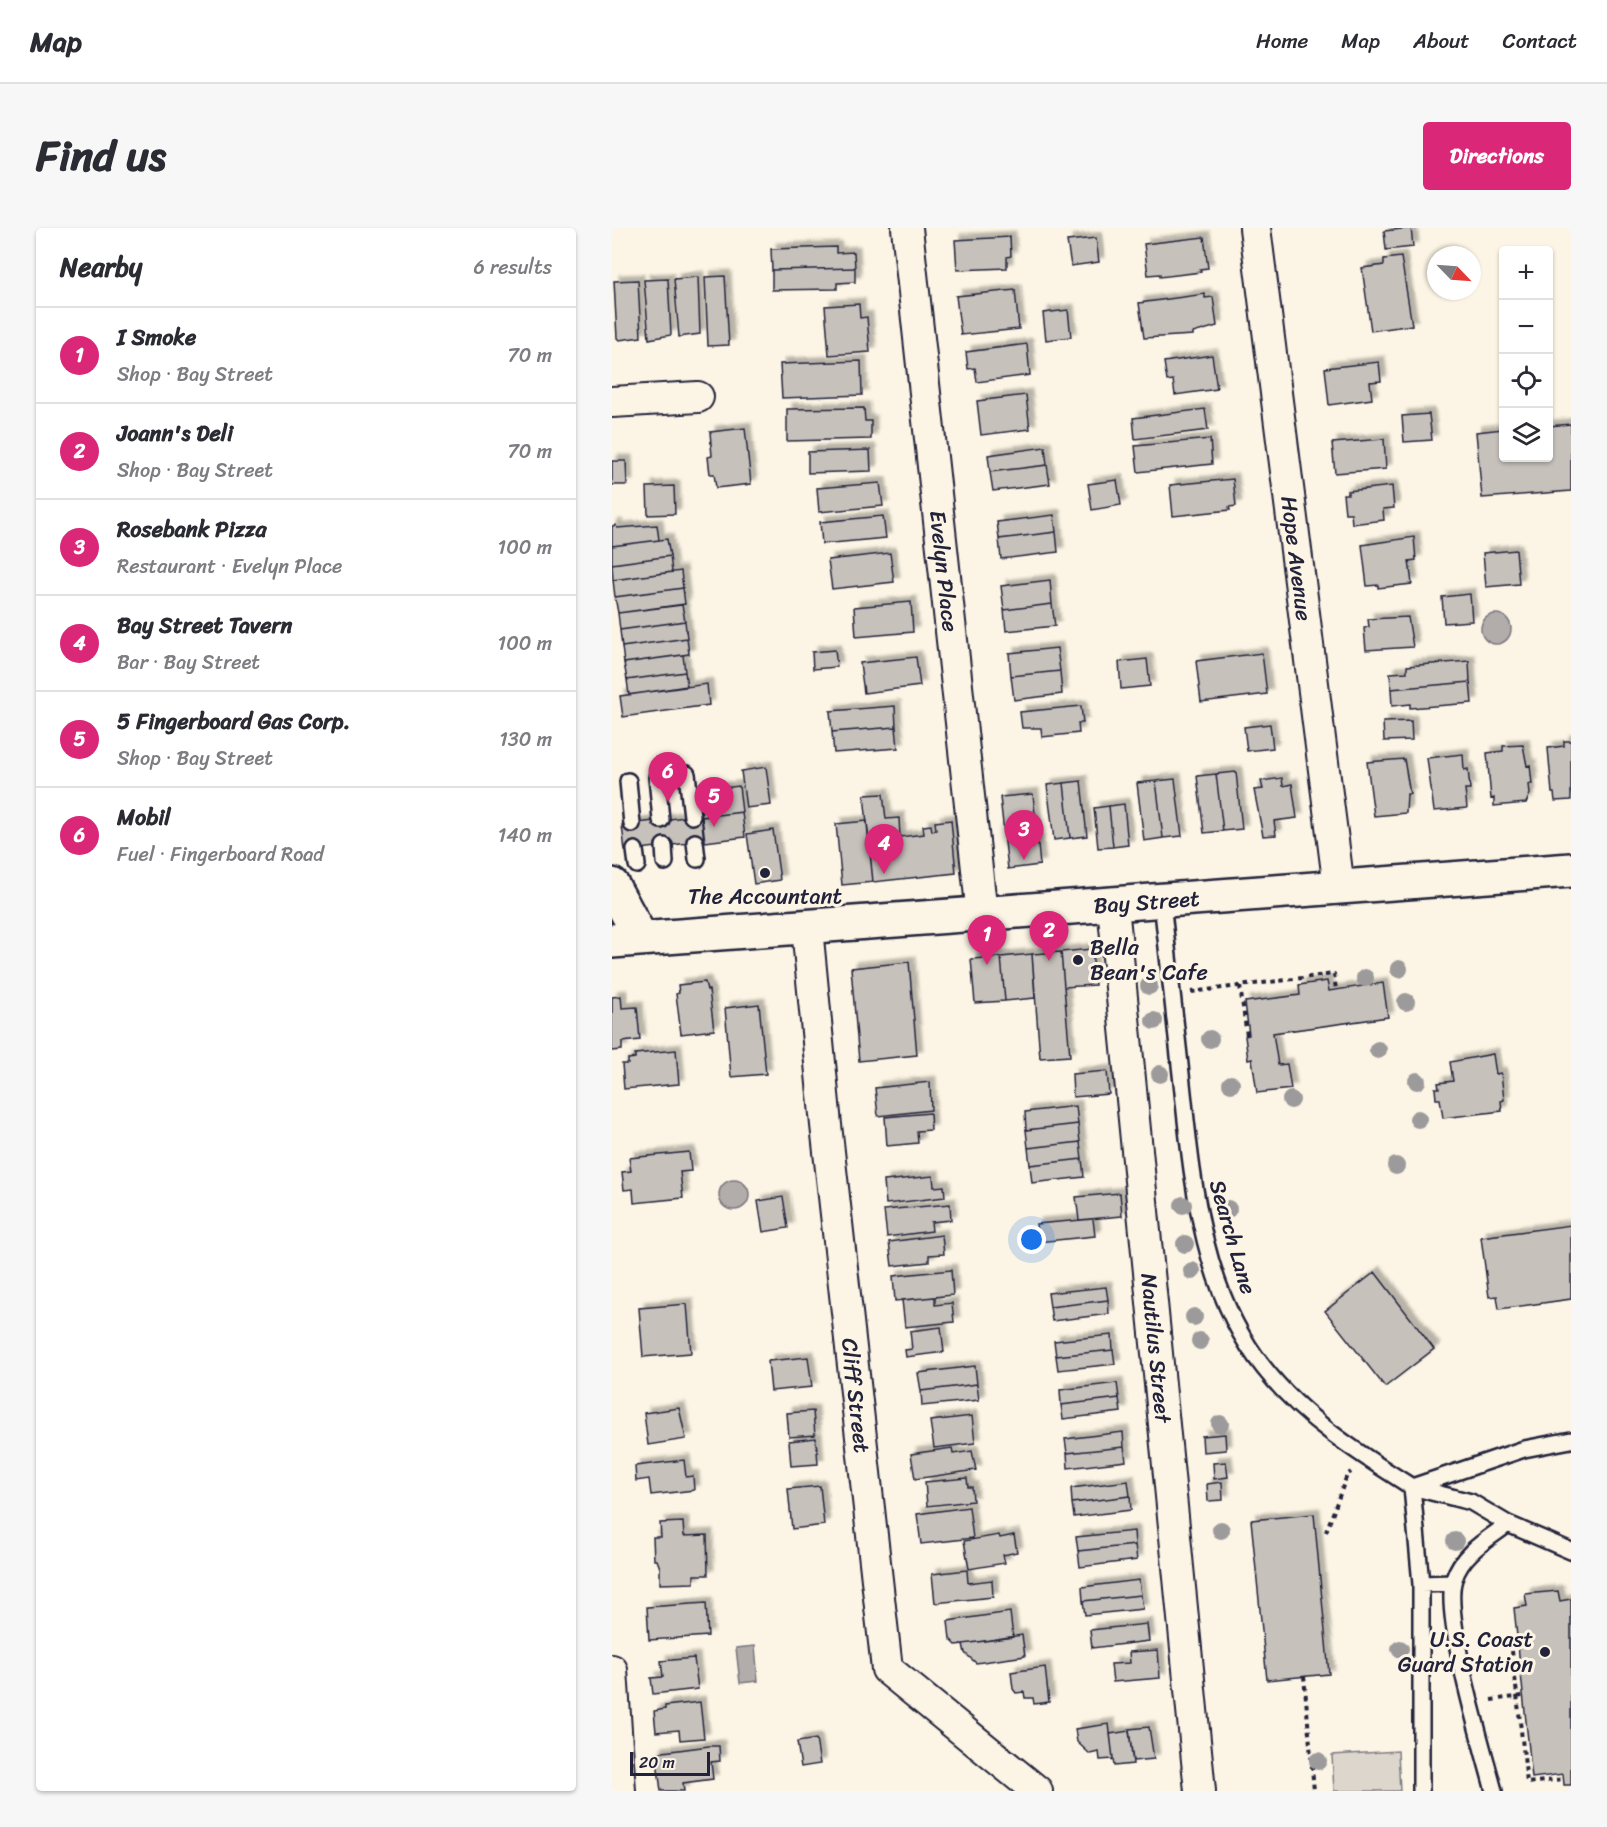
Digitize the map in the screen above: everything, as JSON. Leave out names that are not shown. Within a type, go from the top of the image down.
[{"type":"main road","points":[[626,940],[628,867]]},
{"type":"main road","name":"Bay Street","points":[[626,940],[1113,906],[1571,870]]},
{"type":"street","name":"Evelyn Place","points":[[907,228],[982,915]]},
{"type":"street","name":"Hope Avenue","points":[[1255,228],[1339,888]]},
{"type":"street","points":[[612,402],[698,397]]},
{"type":"street","name":"Nautilus Street","points":[[1113,906],[1200,1791]]},
{"type":"street","name":"Cliff Street","points":[[807,928],[827,1137],[886,1669],[1037,1791]]},
{"type":"street","points":[[612,1670],[614,1740],[620,1791]]},
{"type":"lane","points":[[687,774],[692,816]]},
{"type":"lane","points":[[657,777],[661,820]]},
{"type":"lane","points":[[628,781],[632,824]]},
{"type":"lane","points":[[695,842],[697,859]]},
{"type":"lane","points":[[664,846],[665,862]]},
{"type":"lane","name":"Search Lane","points":[[1162,902],[1192,1172],[1216,1276],[1235,1323],[1263,1367],[1301,1409],[1355,1452],[1412,1486],[1471,1502],[1508,1524],[1571,1551]]},
{"type":"lane","points":[[1421,1791],[1421,1584],[1412,1486],[1524,1449],[1571,1440]]},
{"type":"lane","points":[[1494,1791],[1451,1605],[1453,1583],[1468,1555],[1508,1524]]},
{"type":"lane","points":[[1421,1584],[1453,1583]]},
{"type":"path","points":[[1188,992],[1334,974],[1336,990]]},
{"type":"path","points":[[1240,986],[1247,1036]]},
{"type":"path","points":[[1326,1532],[1347,1475],[1354,1470]]},
{"type":"path","points":[[1512,1651],[1527,1783],[1563,1779]]},
{"type":"path","points":[[1304,1676],[1314,1791]]},
{"type":"shaded area","points":[[1496,614],[1502,615],[1510,623],[1510,635],[1502,643],[1496,644],[1490,643],[1482,635],[1481,629],[1482,623],[1490,615]]},
{"type":"shaded area","points":[[734,1180],[744,1185],[749,1195],[744,1205],[734,1210],[724,1205],[719,1195],[724,1185]]},
{"type":"shaded area","points":[[755,1646],[758,1681],[740,1683],[736,1648]]},
{"type":"shaded area","points":[[1398,1751],[1400,1791],[1334,1791],[1332,1755]]},
{"type":"building","points":[[1411,228],[1413,247],[1386,250],[1384,231]]},
{"type":"building","points":[[1010,237],[1011,256],[1007,257],[1007,268],[957,270],[955,240]]},
{"type":"building","points":[[1204,237],[1208,268],[1200,269],[1201,272],[1160,277],[1160,274],[1148,275],[1144,244]]},
{"type":"building","points":[[1096,238],[1099,262],[1071,266],[1067,241]]},
{"type":"building","points":[[836,247],[836,253],[854,252],[855,268],[772,270],[771,249]]},
{"type":"building","points":[[1401,257],[1412,325],[1371,331],[1362,268],[1384,265],[1384,259]]},
{"type":"building","points":[[855,268],[855,282],[837,283],[837,289],[772,290],[772,270]]},
{"type":"building","points":[[725,276],[729,345],[708,346],[705,277]]},
{"type":"building","points":[[698,277],[700,334],[679,337],[674,279]]},
{"type":"building","points":[[668,279],[671,335],[649,339],[644,280]]},
{"type":"building","points":[[638,280],[641,337],[619,340],[617,338],[614,281]]},
{"type":"building","points":[[1015,290],[1019,329],[961,335],[956,296]]},
{"type":"building","points":[[1205,294],[1205,298],[1213,297],[1217,326],[1193,333],[1193,335],[1144,338],[1139,303]]},
{"type":"building","points":[[859,304],[860,318],[867,317],[870,352],[829,355],[825,306]]},
{"type":"building","points":[[1068,310],[1071,337],[1046,340],[1043,313]]},
{"type":"building","points":[[1027,344],[1030,375],[977,382],[975,368],[968,369],[966,352]]},
{"type":"building","points":[[1212,355],[1217,389],[1175,395],[1173,380],[1167,381],[1164,362]]},
{"type":"building","points":[[861,361],[862,395],[782,398],[780,364]]},
{"type":"building","points":[[1379,362],[1381,381],[1370,382],[1372,399],[1329,405],[1325,368]]},
{"type":"building","points":[[1026,395],[1030,429],[981,435],[977,401]]},
{"type":"building","points":[[864,408],[865,421],[871,421],[871,439],[787,441],[787,409]]},
{"type":"building","points":[[1205,409],[1208,430],[1135,439],[1133,418]]},
{"type":"building","points":[[1429,414],[1432,440],[1404,442],[1402,416]]},
{"type":"building","points":[[1571,424],[1571,491],[1482,498],[1476,432],[1499,429],[1499,462],[1553,462],[1553,426]]},
{"type":"building","points":[[745,428],[751,484],[716,488],[714,474],[710,474],[708,457],[712,456],[710,432]]},
{"type":"building","points":[[1210,439],[1212,464],[1138,472],[1135,446]]},
{"type":"building","points":[[1384,439],[1386,469],[1335,473],[1332,443]]},
{"type":"building","points":[[1045,447],[1047,465],[990,472],[988,455]]},
{"type":"building","points":[[870,450],[871,471],[808,473],[808,452]]},
{"type":"building","points":[[612,461],[626,461],[627,485],[612,485]]},
{"type":"building","points":[[1047,465],[1050,484],[993,491],[990,472]]},
{"type":"building","points":[[1233,479],[1236,506],[1229,507],[1230,510],[1173,516],[1170,485]]},
{"type":"building","points":[[1117,480],[1121,505],[1092,510],[1088,484]]},
{"type":"building","points":[[880,483],[883,506],[819,512],[817,488]]},
{"type":"building","points":[[674,486],[675,514],[648,515],[647,487]]},
{"type":"building","points":[[1392,486],[1394,508],[1383,509],[1384,520],[1352,524],[1351,513],[1345,513],[1343,494],[1348,494],[1348,491]]},
{"type":"building","points":[[1054,515],[1056,532],[999,539],[997,522]]},
{"type":"building","points":[[883,516],[886,538],[822,544],[820,522]]},
{"type":"building","points":[[616,525],[617,528],[657,525],[659,540],[612,546],[612,526]]},
{"type":"building","points":[[1056,532],[1058,552],[1001,559],[999,539]]},
{"type":"building","points":[[1414,537],[1416,560],[1409,561],[1412,584],[1378,588],[1378,585],[1367,586],[1362,545]]},
{"type":"building","points":[[667,539],[670,556],[612,564],[612,546]]},
{"type":"building","points":[[1516,550],[1519,584],[1486,587],[1483,553]]},
{"type":"building","points":[[890,553],[894,582],[832,589],[828,560]]},
{"type":"building","points":[[670,556],[672,572],[613,580],[612,564]]},
{"type":"building","points":[[681,571],[683,588],[615,597],[613,580]]},
{"type":"building","points":[[1050,580],[1052,604],[1004,610],[1001,586]]},
{"type":"building","points":[[683,588],[685,604],[618,613],[615,597]]},
{"type":"building","points":[[1470,594],[1472,621],[1444,623],[1442,597]]},
{"type":"building","points":[[911,602],[913,632],[856,637],[854,607]]},
{"type":"building","points":[[1052,604],[1055,626],[1006,631],[1004,610]]},
{"type":"building","points":[[682,605],[685,621],[620,630],[618,613]]},
{"type":"building","points":[[1408,617],[1413,647],[1366,650],[1364,628],[1369,627],[1368,619]]},
{"type":"building","points":[[685,621],[687,638],[622,647],[620,630]]},
{"type":"building","points":[[687,638],[689,654],[624,663],[622,647]]},
{"type":"building","points":[[1057,648],[1060,671],[1011,676],[1009,653]]},
{"type":"building","points":[[835,650],[837,667],[813,669],[812,652]]},
{"type":"building","points":[[1262,653],[1267,694],[1201,702],[1196,661]]},
{"type":"building","points":[[683,655],[685,672],[627,680],[624,663]]},
{"type":"building","points":[[916,657],[920,686],[864,693],[860,663]]},
{"type":"building","points":[[1147,659],[1150,686],[1121,689],[1119,662]]},
{"type":"building","points":[[1469,661],[1470,682],[1391,689],[1390,673],[1407,672],[1407,666]]},
{"type":"building","points":[[1060,671],[1062,694],[1014,700],[1011,676]]},
{"type":"building","points":[[685,672],[687,686],[629,695],[627,680]]},
{"type":"building","points":[[1470,682],[1472,703],[1410,708],[1410,704],[1392,706],[1391,689]]},
{"type":"building","points":[[707,684],[709,705],[623,717],[620,696]]},
{"type":"building","points":[[895,706],[896,727],[832,732],[830,711]]},
{"type":"building","points":[[1081,706],[1083,723],[1078,723],[1079,733],[1042,737],[1041,728],[1022,728],[1020,712]]},
{"type":"building","points":[[1411,721],[1412,740],[1384,741],[1383,722]]},
{"type":"building","points":[[1270,724],[1273,748],[1247,751],[1244,727]]},
{"type":"building","points":[[896,727],[898,748],[834,753],[832,732]]},
{"type":"building","points":[[1564,741],[1571,741],[1571,800],[1555,801],[1554,793],[1552,793],[1548,748],[1564,746]]},
{"type":"building","points":[[1523,745],[1527,766],[1530,765],[1532,784],[1529,784],[1530,794],[1526,803],[1494,806],[1494,798],[1491,799],[1487,753],[1503,751],[1503,746]]},
{"type":"building","points":[[1463,754],[1464,770],[1468,769],[1470,789],[1465,789],[1467,808],[1434,811],[1427,758]]},
{"type":"building","points":[[1404,759],[1410,794],[1407,794],[1406,813],[1374,816],[1367,762]]},
{"type":"building","points":[[766,767],[771,805],[746,808],[741,771]]},
{"type":"building","points":[[1236,772],[1242,829],[1223,831],[1216,774]]},
{"type":"building","points":[[1216,774],[1223,831],[1204,833],[1197,776]]},
{"type":"building","points":[[1282,778],[1283,786],[1292,784],[1297,818],[1274,821],[1276,835],[1263,836],[1254,790],[1263,789],[1261,781]]},
{"type":"building","points":[[1175,779],[1182,836],[1163,838],[1156,781]]},
{"type":"building","points":[[1081,781],[1087,836],[1070,838],[1064,783]]},
{"type":"building","points":[[1156,781],[1163,838],[1144,841],[1137,783]]},
{"type":"building","points":[[1064,783],[1070,838],[1054,840],[1047,785]]},
{"type":"building","points":[[739,786],[742,812],[702,817],[699,791]]},
{"type":"building","points":[[883,794],[886,819],[899,818],[900,837],[924,834],[923,826],[931,825],[932,831],[936,830],[935,822],[951,820],[956,873],[873,882],[864,795]]},
{"type":"building","points":[[1033,794],[1040,865],[1008,869],[1000,797]]},
{"type":"building","points":[[1124,804],[1128,845],[1113,847],[1109,806]]},
{"type":"building","points":[[1109,806],[1113,847],[1098,848],[1094,808]]},
{"type":"building","points":[[742,812],[745,837],[705,842],[702,817]]},
{"type":"building","points":[[701,815],[704,841],[625,851],[622,825]]},
{"type":"building","points":[[867,821],[873,882],[842,885],[836,824]]},
{"type":"building","points":[[773,830],[780,880],[754,884],[747,834]]},
{"type":"building","points":[[1092,949],[1095,985],[1064,987],[1061,952]]},
{"type":"building","points":[[1061,952],[1070,1056],[1040,1058],[1032,954]]},
{"type":"building","points":[[1032,954],[1035,998],[1005,1001],[1001,957]]},
{"type":"building","points":[[1001,957],[1005,1001],[975,1003],[971,959]]},
{"type":"building","points":[[909,962],[917,1055],[859,1061],[851,968]]},
{"type":"building","points":[[1327,981],[1329,991],[1383,983],[1388,1017],[1273,1033],[1278,1065],[1287,1064],[1291,1089],[1257,1093],[1252,1059],[1248,1060],[1245,1036],[1249,1035],[1245,1002],[1300,995],[1299,985]]},
{"type":"building","points":[[705,982],[709,990],[714,1030],[681,1034],[676,994],[679,993],[678,985]]},
{"type":"building","points":[[621,996],[622,1008],[637,1007],[640,1040],[622,1042],[622,1050],[612,1051],[612,997]]},
{"type":"building","points":[[759,1004],[766,1074],[731,1077],[725,1008]]},
{"type":"building","points":[[676,1050],[679,1084],[624,1089],[622,1064],[628,1064],[628,1059],[635,1058],[635,1054]]},
{"type":"building","points":[[1493,1054],[1496,1074],[1501,1073],[1504,1100],[1501,1101],[1502,1111],[1443,1118],[1440,1099],[1436,1099],[1435,1088],[1439,1088],[1438,1083],[1453,1081],[1450,1062]]},
{"type":"building","points":[[1107,1071],[1109,1094],[1073,1097],[1072,1074]]},
{"type":"building","points":[[930,1082],[931,1110],[878,1116],[875,1088]]},
{"type":"building","points":[[1076,1106],[1078,1124],[1026,1130],[1025,1112]]},
{"type":"building","points":[[930,1113],[931,1130],[917,1131],[918,1143],[887,1146],[885,1117]]},
{"type":"building","points":[[1078,1124],[1080,1142],[1028,1148],[1026,1130]]},
{"type":"building","points":[[1080,1142],[1082,1159],[1030,1165],[1028,1148]]},
{"type":"building","points":[[689,1152],[691,1171],[680,1172],[683,1198],[634,1203],[633,1189],[624,1190],[622,1172],[631,1171],[629,1158]]},
{"type":"building","points":[[1082,1159],[1084,1177],[1032,1183],[1030,1165]]},
{"type":"building","points":[[933,1176],[934,1187],[944,1186],[945,1197],[886,1204],[884,1181]]},
{"type":"building","points":[[1120,1193],[1122,1216],[1079,1220],[1076,1197]]},
{"type":"building","points":[[783,1197],[788,1228],[763,1232],[758,1201]]},
{"type":"building","points":[[950,1204],[951,1220],[931,1222],[932,1231],[887,1237],[884,1210]]},
{"type":"building","points":[[1093,1219],[1095,1236],[1038,1242],[1036,1224]]},
{"type":"building","points":[[1571,1225],[1571,1299],[1499,1309],[1497,1296],[1489,1297],[1481,1237]]},
{"type":"building","points":[[942,1235],[944,1254],[929,1255],[929,1262],[892,1266],[889,1242]]},
{"type":"building","points":[[951,1270],[953,1295],[895,1301],[893,1276]]},
{"type":"building","points":[[1375,1272],[1434,1349],[1385,1387],[1325,1311]]},
{"type":"building","points":[[1106,1287],[1108,1300],[1050,1307],[1048,1293]]},
{"type":"building","points":[[935,1297],[935,1305],[952,1303],[954,1322],[905,1327],[902,1300]]},
{"type":"building","points":[[1108,1300],[1109,1314],[1052,1321],[1050,1307]]},
{"type":"building","points":[[687,1304],[691,1353],[643,1357],[639,1308]]},
{"type":"building","points":[[941,1327],[944,1352],[906,1357],[905,1350],[912,1349],[910,1331]]},
{"type":"building","points":[[1112,1335],[1113,1350],[1056,1356],[1054,1341]]},
{"type":"building","points":[[1113,1350],[1115,1364],[1058,1370],[1056,1356]]},
{"type":"building","points":[[808,1357],[812,1387],[771,1391],[768,1361]]},
{"type":"building","points":[[975,1366],[977,1384],[921,1391],[918,1373]]},
{"type":"building","points":[[1117,1383],[1119,1398],[1061,1405],[1060,1390]]},
{"type":"building","points":[[977,1384],[979,1400],[922,1406],[921,1391]]},
{"type":"building","points":[[1119,1398],[1121,1412],[1063,1419],[1061,1405]]},
{"type":"building","points":[[679,1408],[686,1439],[648,1445],[644,1413]]},
{"type":"building","points":[[813,1411],[815,1435],[789,1437],[787,1413]]},
{"type":"building","points":[[972,1416],[975,1443],[934,1448],[930,1421]]},
{"type":"building","points":[[1123,1432],[1124,1447],[1067,1453],[1065,1439]]},
{"type":"building","points":[[1225,1434],[1226,1450],[1203,1452],[1202,1436]]},
{"type":"building","points":[[816,1438],[818,1464],[791,1466],[789,1441]]},
{"type":"building","points":[[1124,1447],[1126,1461],[1068,1468],[1067,1453]]},
{"type":"building","points":[[952,1448],[953,1454],[972,1451],[976,1470],[915,1479],[911,1454]]},
{"type":"building","points":[[684,1460],[686,1477],[693,1476],[694,1490],[651,1495],[649,1479],[636,1481],[635,1466]]},
{"type":"building","points":[[1226,1462],[1228,1477],[1214,1479],[1213,1463]]},
{"type":"building","points":[[967,1478],[968,1487],[972,1487],[973,1501],[927,1506],[925,1482]]},
{"type":"building","points":[[1128,1481],[1130,1496],[1072,1503],[1071,1488]]},
{"type":"building","points":[[1222,1482],[1223,1500],[1208,1501],[1207,1484]]},
{"type":"building","points":[[820,1486],[824,1525],[792,1529],[788,1489]]},
{"type":"building","points":[[1130,1496],[1131,1510],[1074,1517],[1072,1503]]},
{"type":"building","points":[[969,1507],[973,1538],[921,1544],[917,1514]]},
{"type":"building","points":[[1314,1514],[1329,1674],[1267,1680],[1251,1520]]},
{"type":"building","points":[[683,1522],[684,1536],[707,1535],[708,1575],[694,1575],[694,1583],[660,1584],[660,1568],[657,1560],[654,1560],[653,1537],[661,1537],[660,1523]]},
{"type":"building","points":[[1134,1531],[1135,1545],[1078,1551],[1076,1537]]},
{"type":"building","points":[[999,1535],[1000,1538],[1014,1535],[1017,1552],[1003,1555],[1005,1563],[969,1569],[964,1541]]},
{"type":"building","points":[[1135,1545],[1137,1560],[1080,1567],[1078,1551]]},
{"type":"building","points":[[967,1570],[968,1583],[992,1580],[993,1597],[935,1603],[932,1574]]},
{"type":"building","points":[[1139,1580],[1141,1595],[1083,1601],[1082,1587]]},
{"type":"building","name":"U.S. Coast Guard Station","points":[[1558,1591],[1560,1601],[1571,1599],[1571,1785],[1564,1785],[1563,1774],[1532,1778],[1514,1608],[1527,1606],[1525,1594]]},
{"type":"building","points":[[1141,1595],[1143,1609],[1085,1615],[1083,1601]]},
{"type":"building","points":[[706,1603],[708,1636],[649,1640],[647,1607]]},
{"type":"building","points":[[1010,1612],[1013,1637],[956,1645],[950,1639],[948,1621]]},
{"type":"building","points":[[1147,1624],[1149,1641],[1092,1648],[1090,1630]]},
{"type":"building","points":[[1022,1635],[1025,1656],[976,1663],[965,1653],[963,1644]]},
{"type":"building","points":[[1158,1650],[1160,1678],[1113,1682],[1111,1664],[1130,1663],[1129,1652]]},
{"type":"building","points":[[694,1658],[698,1689],[653,1694],[651,1678],[663,1677],[661,1661]]},
{"type":"building","points":[[1045,1667],[1049,1702],[1034,1704],[1033,1698],[1025,1698],[1024,1692],[1016,1693],[1013,1689],[1011,1672]]},
{"type":"building","points":[[700,1702],[704,1738],[680,1740],[679,1730],[656,1732],[654,1711],[665,1709],[665,1706]]},
{"type":"building","points":[[1109,1724],[1113,1759],[1100,1760],[1099,1752],[1090,1754],[1077,1742],[1075,1729]]},
{"type":"building","points":[[1149,1727],[1154,1759],[1133,1761],[1129,1729]]},
{"type":"building","points":[[1129,1731],[1133,1764],[1114,1766],[1110,1734]]},
{"type":"building","points":[[816,1739],[820,1764],[801,1767],[797,1742]]},
{"type":"building","points":[[719,1746],[720,1761],[711,1762],[713,1779],[683,1783],[684,1791],[661,1791],[656,1753]]},
{"type":"place","name":"Mobil","points":[[668,802]]},
{"type":"place","name":"5 Fingerboard Gas Corp.","points":[[714,827]]},
{"type":"place","name":"Rosebank Pizza","points":[[1024,860]]},
{"type":"place","name":"The Accountant","points":[[765,873]]},
{"type":"place","name":"Bay Street Tavern","points":[[884,874]]},
{"type":"place","name":"Bella Bean's Cafe","points":[[1078,960]]},
{"type":"place","name":"Joann's Deli","points":[[1049,961]]},
{"type":"place","name":"I Smoke","points":[[987,965]]},
{"type":"place","name":"U.S. Coast Guard Station","points":[[1545,1652]]}]
